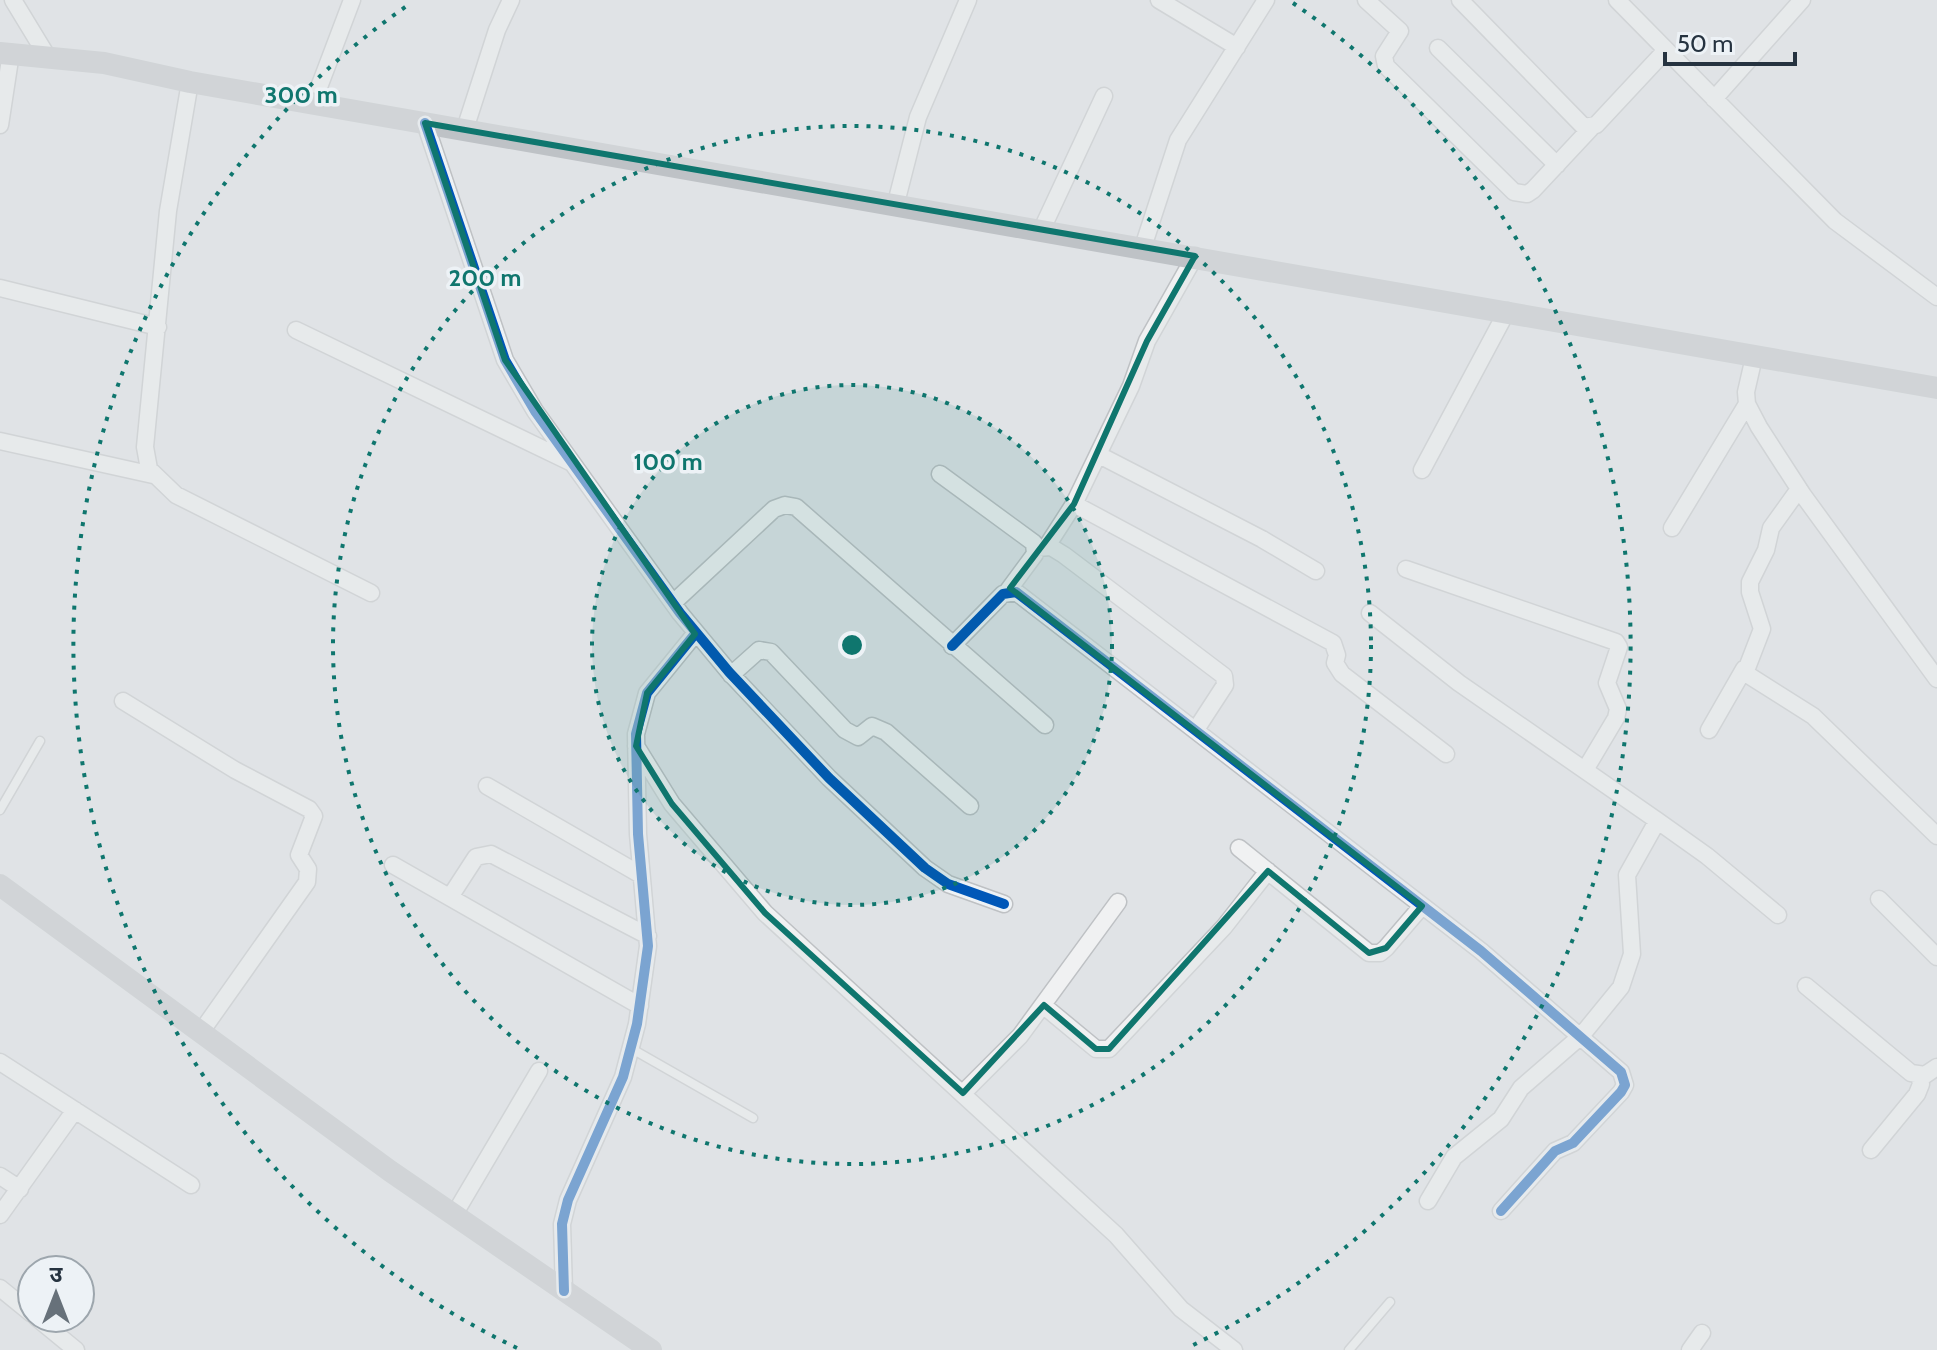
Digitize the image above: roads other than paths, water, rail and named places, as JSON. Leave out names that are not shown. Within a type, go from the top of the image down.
[{"type":"main road","points":[[6,53],[104,63],[190,82],[896,203],[1937,388]]},
{"type":"main road","points":[[0,885],[454,1215],[651,1350]]},
{"type":"street","points":[[13,0],[47,56]]},
{"type":"street","points":[[313,103],[352,0]]},
{"type":"street","points":[[465,129],[497,30],[511,0]]},
{"type":"street","points":[[896,203],[918,117],[968,0]]},
{"type":"street","points":[[1159,0],[1237,47]]},
{"type":"street","points":[[1143,247],[1178,140],[1266,0]]},
{"type":"street","points":[[1366,0],[1400,31],[1384,56],[1386,66],[1514,192],[1527,194],[1666,50]]},
{"type":"street","points":[[1460,0],[1584,127],[1591,128]]},
{"type":"street","points":[[1617,0],[1835,221],[1937,297]]},
{"type":"street","points":[[1714,99],[1802,0]]},
{"type":"street","points":[[1438,48],[1557,165]]},
{"type":"street","points":[[0,125],[6,53]]},
{"type":"street","points":[[153,475],[145,447],[168,211],[190,82]]},
{"type":"street","points":[[1042,229],[1104,96]]},
{"type":"street","points":[[425,123],[505,360],[535,411],[695,634],[829,778],[925,868],[948,884],[1004,904]]},
{"type":"street","points":[[952,646],[1007,592],[1074,504],[1099,455],[1147,341],[1195,256]]},
{"type":"street","points":[[0,288],[158,327]]},
{"type":"street","points":[[1422,470],[1507,311]]},
{"type":"street","points":[[296,330],[575,465]]},
{"type":"street","points":[[1672,528],[1747,404],[1754,357]]},
{"type":"street","points":[[1747,404],[1799,489],[1937,679]]},
{"type":"street","points":[[0,441],[153,475],[176,495],[371,593]]},
{"type":"street","points":[[1099,455],[1262,539],[1316,571]]},
{"type":"street","points":[[940,474],[1034,543],[1064,555],[1224,676],[1225,685],[1197,728]]},
{"type":"street","points":[[1709,730],[1744,669],[1762,629],[1750,592],[1750,582],[1766,550],[1771,528],[1799,489]]},
{"type":"street","points":[[1074,504],[1325,638],[1336,648],[1335,663],[1342,674],[1446,754]]},
{"type":"street","points":[[673,603],[774,509],[785,505],[796,507],[1045,725]]},
{"type":"street","points":[[1406,569],[1616,642],[1619,647],[1607,683],[1618,709],[1616,718],[1585,770]]},
{"type":"street","points":[[1007,592],[1016,592],[1197,728],[1481,951],[1621,1072],[1625,1085],[1573,1143],[1555,1151],[1501,1211]]},
{"type":"street","points":[[1370,613],[1459,683],[1655,819],[1778,915]]},
{"type":"street","points":[[564,1291],[561,1246],[568,1200],[623,1077],[640,1006],[648,936],[641,875],[636,746],[647,693],[695,634]]},
{"type":"street","points":[[731,675],[759,650],[771,652],[845,730],[858,737],[872,726],[886,732],[970,806]]},
{"type":"street","points":[[1744,669],[1747,675],[1813,716],[1937,836]]},
{"type":"street","points":[[123,701],[235,770],[309,809],[314,816],[299,855],[308,869],[307,882],[201,1032]]},
{"type":"street","points":[[636,746],[672,804],[765,913],[1116,1235],[1181,1309],[1234,1350]]},
{"type":"street","points":[[487,786],[641,875]]},
{"type":"street","points":[[1428,1201],[1454,1157],[1501,1119],[1521,1088],[1581,1036],[1628,976],[1632,954],[1627,875],[1655,825],[1655,819]]},
{"type":"street","points":[[1239,848],[1369,953],[1380,953],[1386,948],[1422,906]]},
{"type":"street","points":[[450,897],[476,857],[491,854],[648,936]]},
{"type":"street","points":[[393,865],[640,1006]]},
{"type":"street","points":[[1044,1006],[1096,1049],[1109,1049],[1224,927],[1268,871]]},
{"type":"street","points":[[1879,899],[1937,957]]},
{"type":"street","points":[[963,1093],[1020,1036],[1118,902]]},
{"type":"street","points":[[1806,986],[1919,1075],[1921,1084],[1917,1094],[1871,1150]]},
{"type":"street","points":[[0,1062],[191,1185]]},
{"type":"street","points":[[1919,1075],[1937,1067]]},
{"type":"street","points":[[454,1215],[539,1071]]},
{"type":"street","points":[[0,1215],[75,1110]]},
{"type":"street","points":[[0,1176],[20,1189]]},
{"type":"street","points":[[0,1288],[16,1301]]},
{"type":"street","points":[[1690,1350],[1702,1333]]},
{"type":"street","points":[[56,1334],[76,1350]]},
{"type":"lane","points":[[0,810],[40,741]]},
{"type":"lane","points":[[632,1049],[753,1118]]},
{"type":"lane","points":[[1349,1350],[1390,1302]]}]
